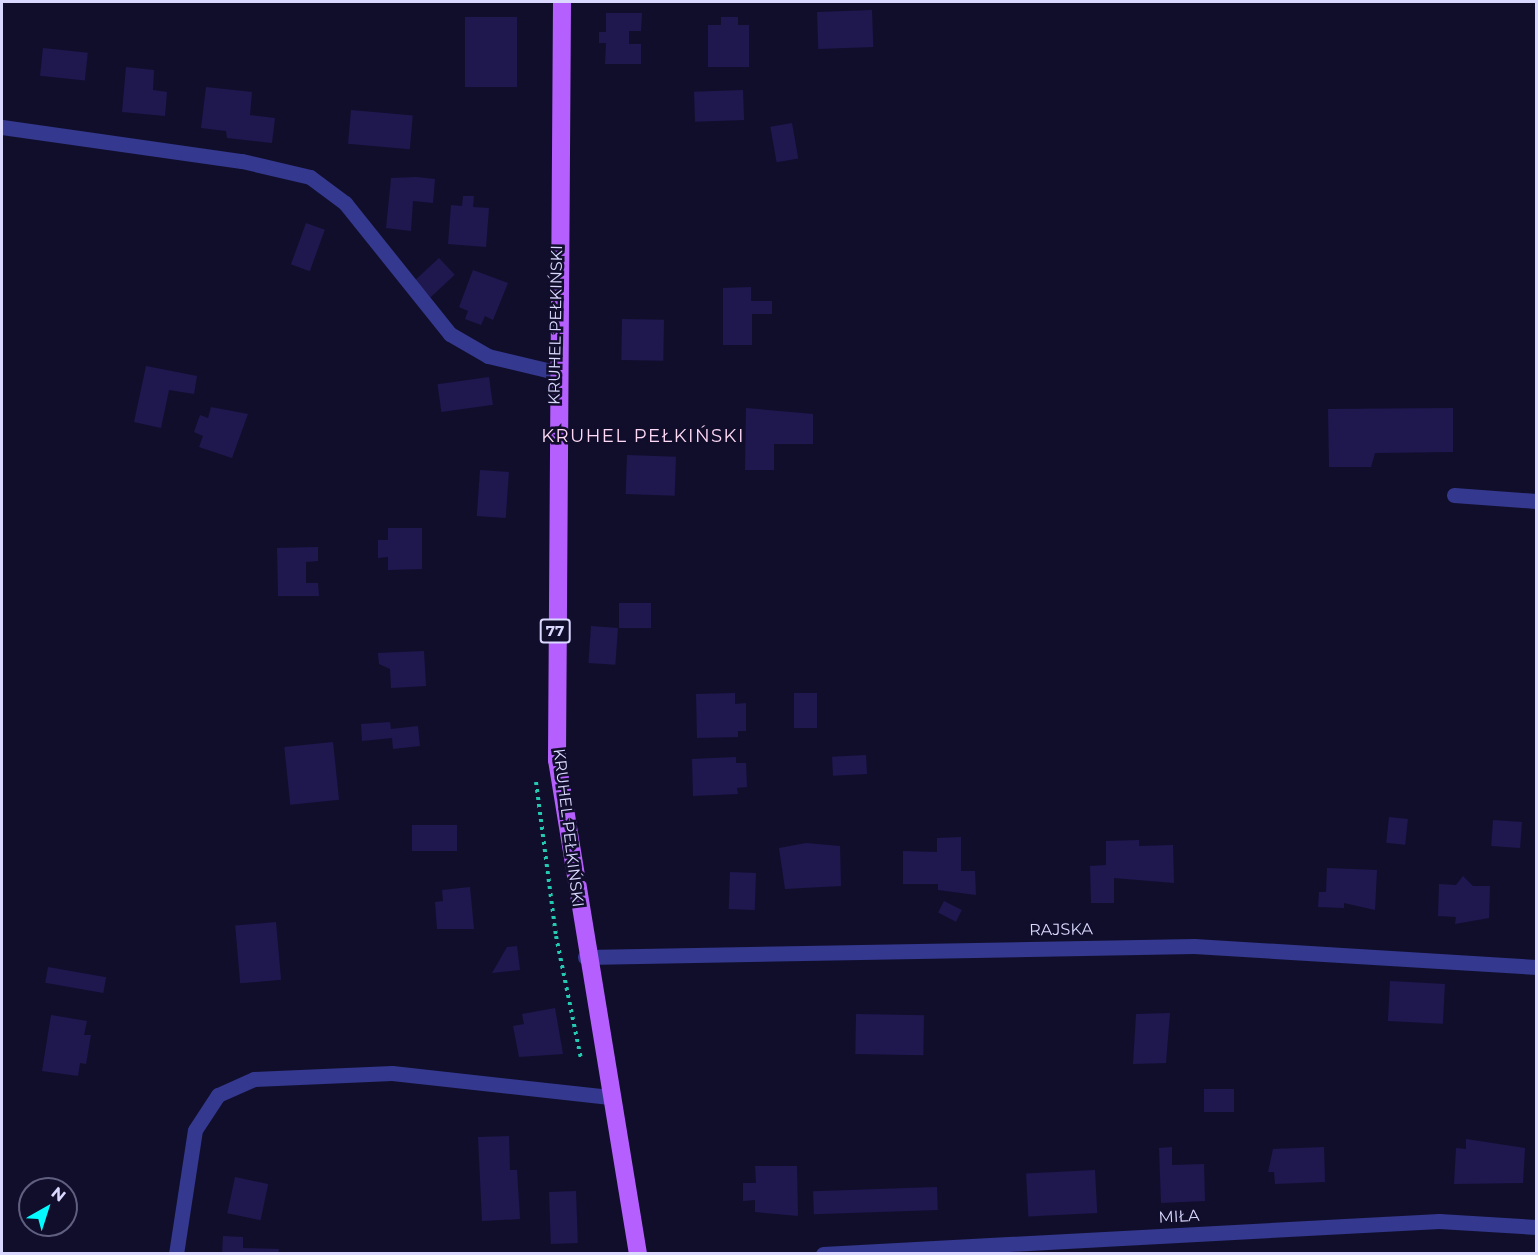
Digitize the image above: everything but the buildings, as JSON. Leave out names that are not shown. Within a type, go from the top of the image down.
[{"type":"main road","name":"KRUHEL PEŁKIŃSKI","points":[[562,2],[555,372],[557,760],[585,957],[638,1254]]},
{"type":"lane","points":[[2,127],[243,161],[310,177],[345,203],[450,334],[488,356],[555,372]]},
{"type":"lane","points":[[1454,495],[1536,501]]},
{"type":"lane","name":"RAJSKA","points":[[585,957],[1194,945],[1536,967]]},
{"type":"lane","points":[[176,1254],[195,1130],[218,1095],[254,1079],[392,1073],[610,1096]]},
{"type":"lane","name":"MIŁA","points":[[823,1254],[1439,1221],[1536,1227]]},
{"type":"district","name":"KRUHEL PEŁKIŃSKI","points":[[643,436]]}]
